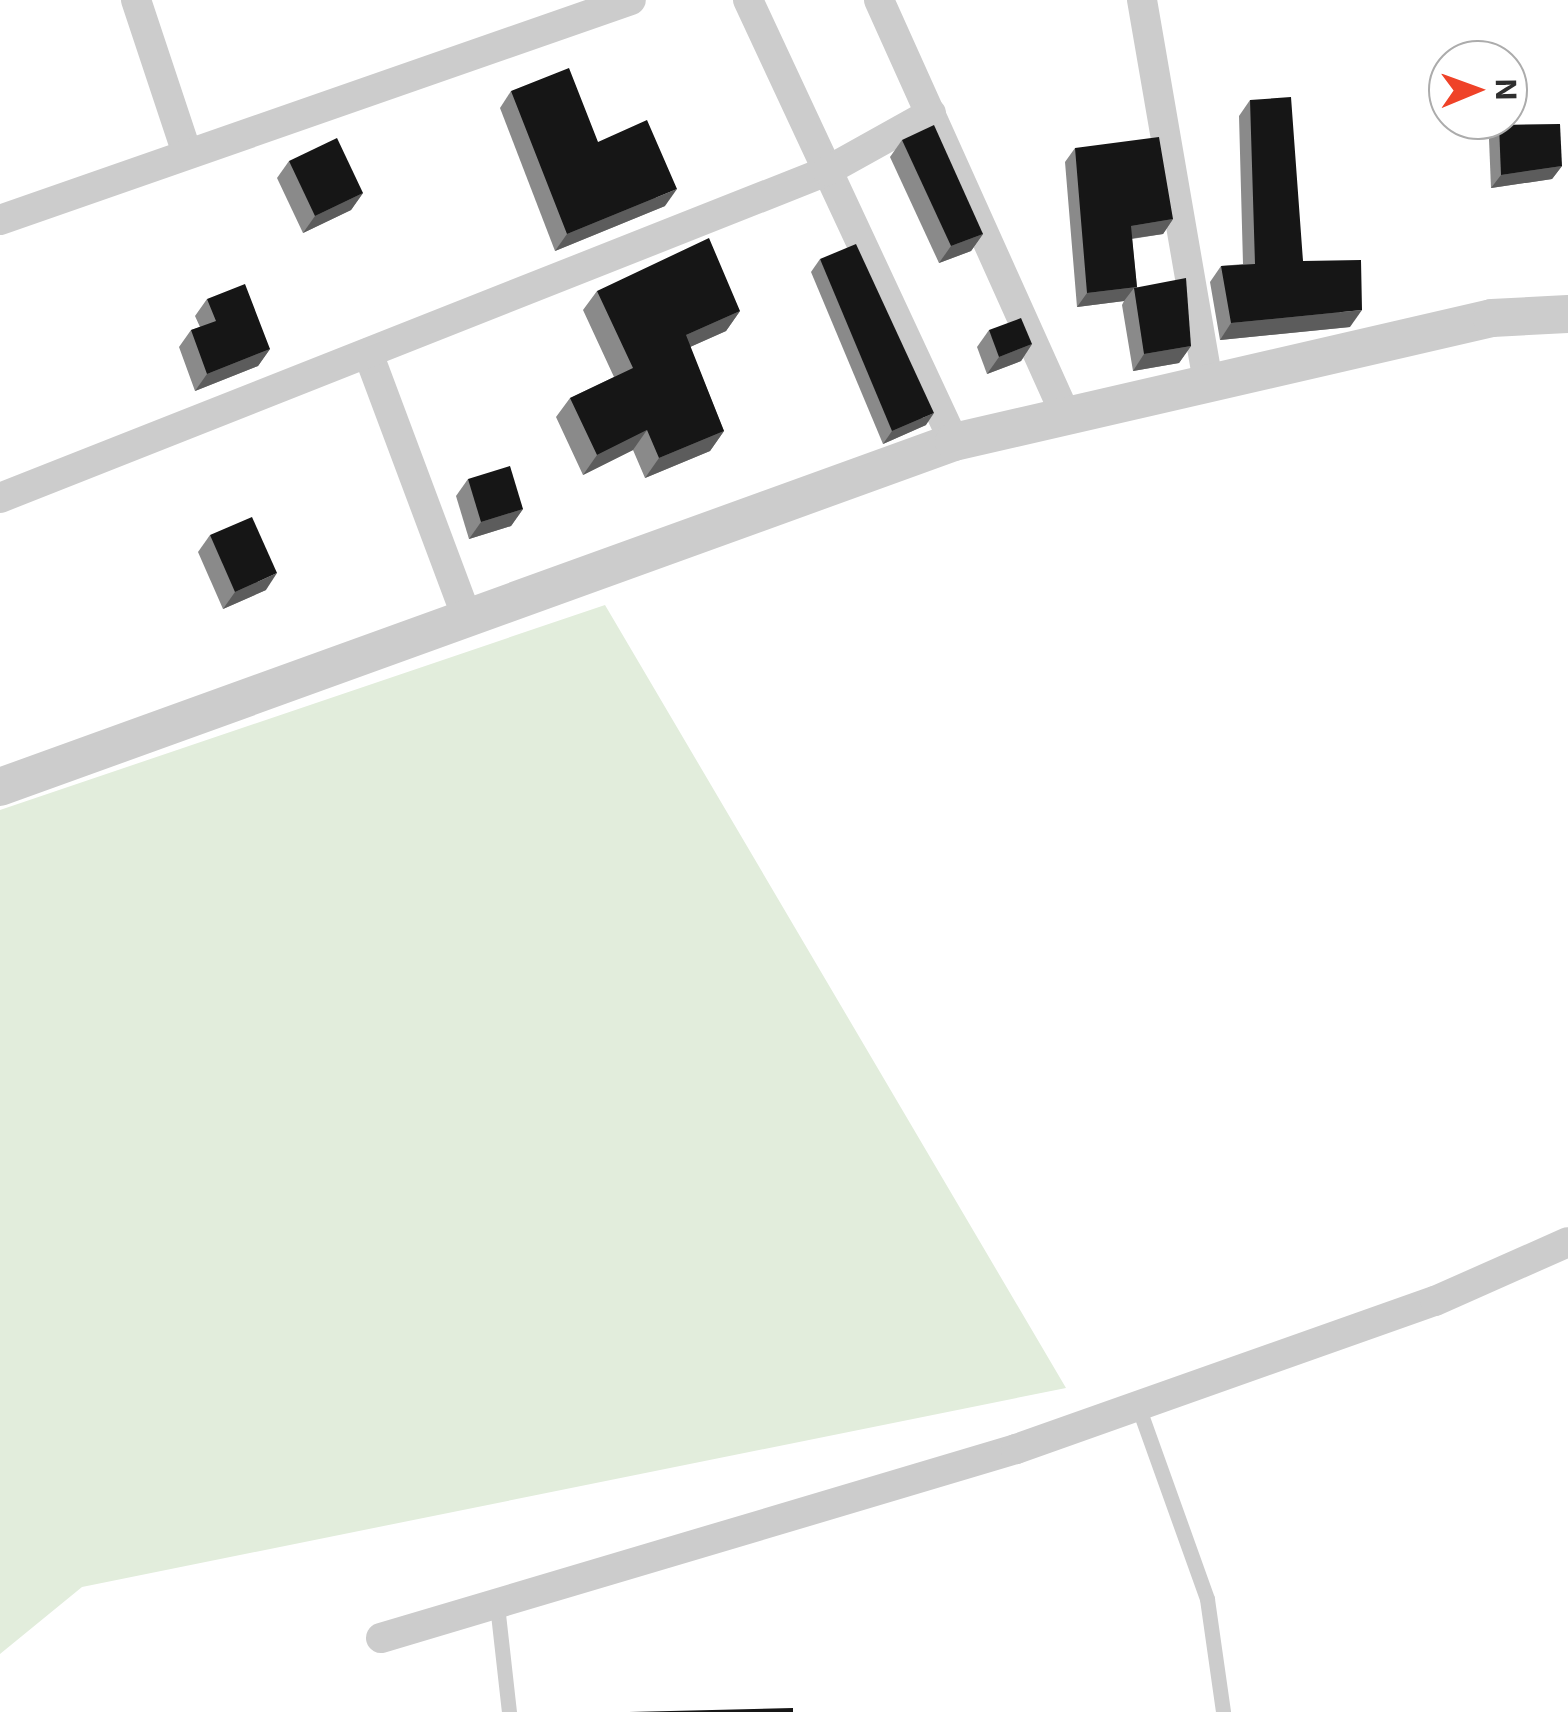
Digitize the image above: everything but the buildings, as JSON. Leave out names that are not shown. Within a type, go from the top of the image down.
[{"type":"street","points":[[136,0],[186,150]]},
{"type":"street","points":[[0,220],[186,150],[630,0]]},
{"type":"street","points":[[748,0],[954,442]]},
{"type":"street","points":[[879,0],[1066,416]]},
{"type":"street","points":[[1142,0],[1208,384]]},
{"type":"street","points":[[0,498],[828,171],[931,113]]},
{"type":"street","points":[[0,786],[954,442],[1492,318],[1568,314]]},
{"type":"street","points":[[368,353],[467,618]]},
{"type":"street","points":[[381,1638],[1138,1406],[1435,1300],[1568,1242]]},
{"type":"lane","points":[[1138,1406],[1207,1599],[1223,1712]]},
{"type":"lane","points":[[498,1605],[509,1712]]},
{"type":"green space","points":[[605,605],[1066,1388],[82,1587],[0,1654],[0,810]]}]
